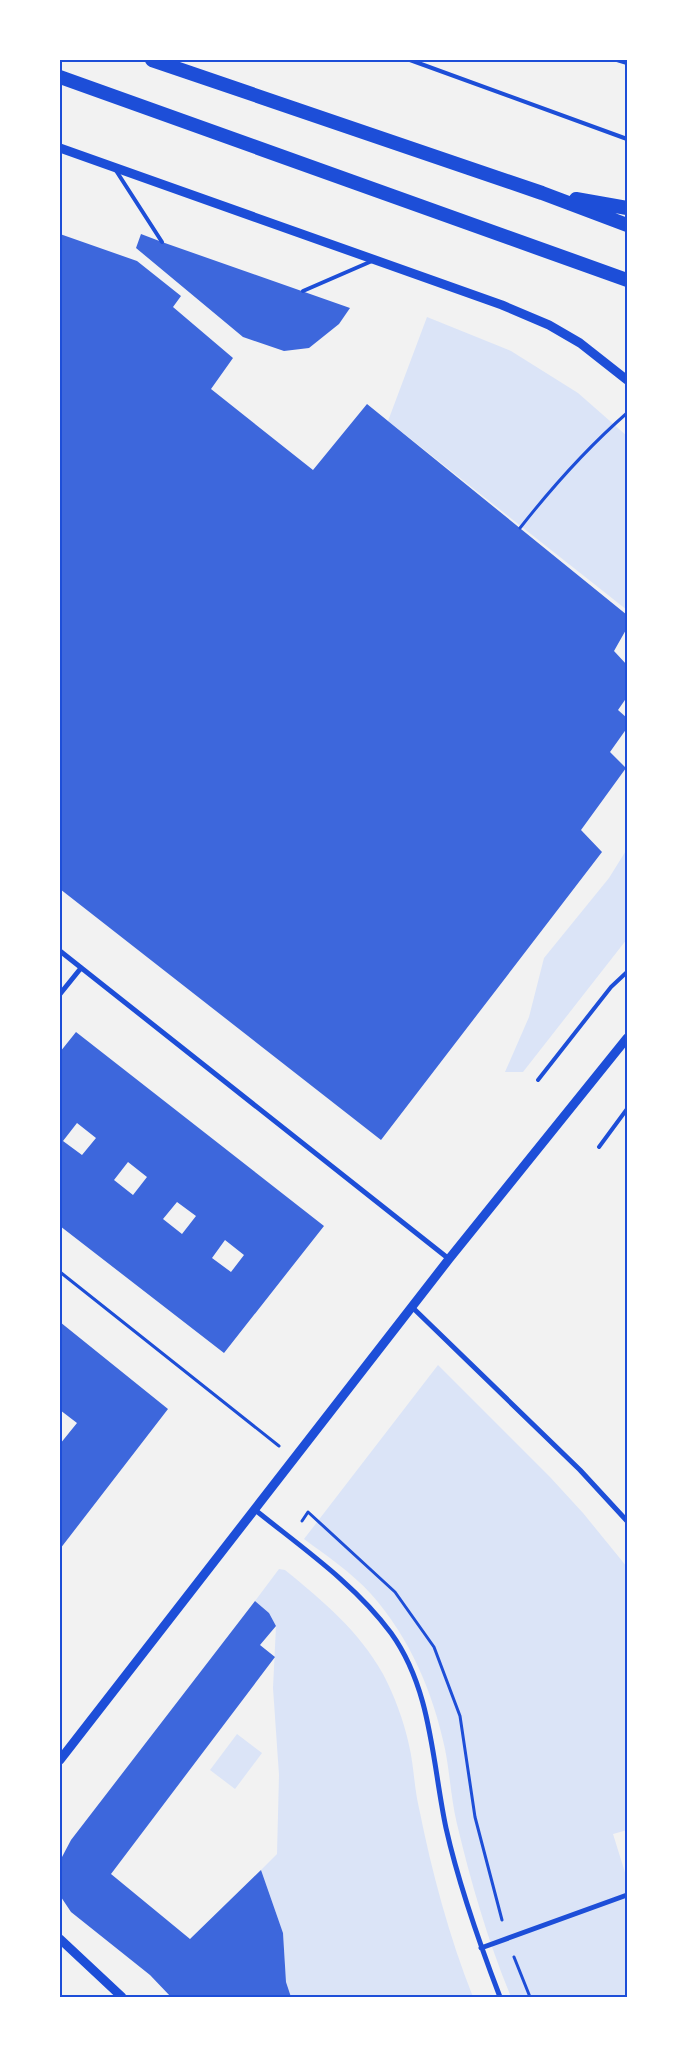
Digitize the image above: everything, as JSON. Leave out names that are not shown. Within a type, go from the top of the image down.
[{"type":"highway","points":[[152,60],[542,193],[627,225]]},
{"type":"highway","points":[[60,77],[627,280]]},
{"type":"highway","points":[[542,193],[627,208]]},
{"type":"street","points":[[60,148],[502,305],[549,325],[580,344],[627,380]]},
{"type":"street","points":[[60,951],[449,1259]]},
{"type":"street","points":[[60,994],[81,968]]},
{"type":"street","points":[[60,1760],[449,1259],[627,1038]]},
{"type":"street","points":[[412,1307],[574,1464],[627,1521]]},
{"type":"street","points":[[254,1509],[340,1579],[367,1605],[392,1633],[411,1667],[424,1705],[433,1745],[446,1828],[481,1948],[500,1997]]},
{"type":"street","points":[[481,1948],[627,1895]]},
{"type":"street","points":[[60,1939],[122,1997]]},
{"type":"lane","points":[[410,60],[627,139]]},
{"type":"lane","points":[[617,60],[627,63]]},
{"type":"lane","points":[[114,168],[162,242]]},
{"type":"lane","points":[[303,291],[375,260]]},
{"type":"lane","points":[[538,1080],[611,987],[627,972]]},
{"type":"lane","points":[[599,1147],[627,1109]]},
{"type":"path","points":[[520,528],[549,491],[594,443],[627,413]]},
{"type":"path","points":[[60,1272],[294,1458]]},
{"type":"shaded area","points":[[427,317],[511,351],[578,393],[627,436],[627,610],[388,421]]},
{"type":"shaded area","points":[[627,849],[627,939],[523,1072],[505,1072],[529,1017],[544,958],[609,878]]},
{"type":"shaded area","points":[[438,1365],[550,1477],[583,1513],[627,1567],[627,1830],[613,1834],[627,1879],[627,1997],[511,1997],[487,1933],[474,1890],[455,1815],[447,1758],[440,1728],[427,1687],[418,1667],[408,1647],[385,1611],[364,1586],[304,1539]]},
{"type":"shaded area","points":[[279,1569],[285,1570],[313,1593],[351,1630],[373,1658],[391,1691],[407,1736],[417,1800],[435,1880],[456,1951],[473,1997],[291,1997],[286,1982],[283,1933],[261,1870],[277,1854],[279,1775],[273,1688],[276,1626],[269,1613],[255,1601]]},
{"type":"shaded area","points":[[237,1734],[262,1753],[235,1789],[210,1770]]},
{"type":"building","points":[[60,234],[137,261],[181,296],[173,307],[233,358],[211,389],[313,470],[367,404],[627,615],[627,628],[614,651],[627,665],[627,697],[618,710],[627,718],[627,728],[610,752],[626,768],[581,830],[602,852],[381,1140],[60,889]]},
{"type":"building","points":[[141,234],[350,308],[339,324],[309,348],[284,351],[243,337],[136,248]]},
{"type":"building","points":[[76,1032],[324,1226],[224,1353],[60,1226],[60,1052]],"holes":[[[77,1123],[96,1138],[82,1155],[63,1141]],[[128,1162],[147,1177],[133,1195],[114,1180]],[[177,1202],[196,1216],[182,1234],[163,1219]],[[225,1240],[244,1255],[231,1272],[212,1258]]]},
{"type":"building","points":[[60,1322],[168,1409],[60,1549],[60,1444],[77,1423],[60,1410]]},
{"type":"building","points":[[255,1601],[269,1613],[276,1626],[260,1645],[275,1657],[111,1874],[190,1939],[261,1870],[283,1933],[286,1982],[291,1997],[171,1997],[150,1975],[71,1912],[61,1897],[62,1857],[71,1840]]}]
